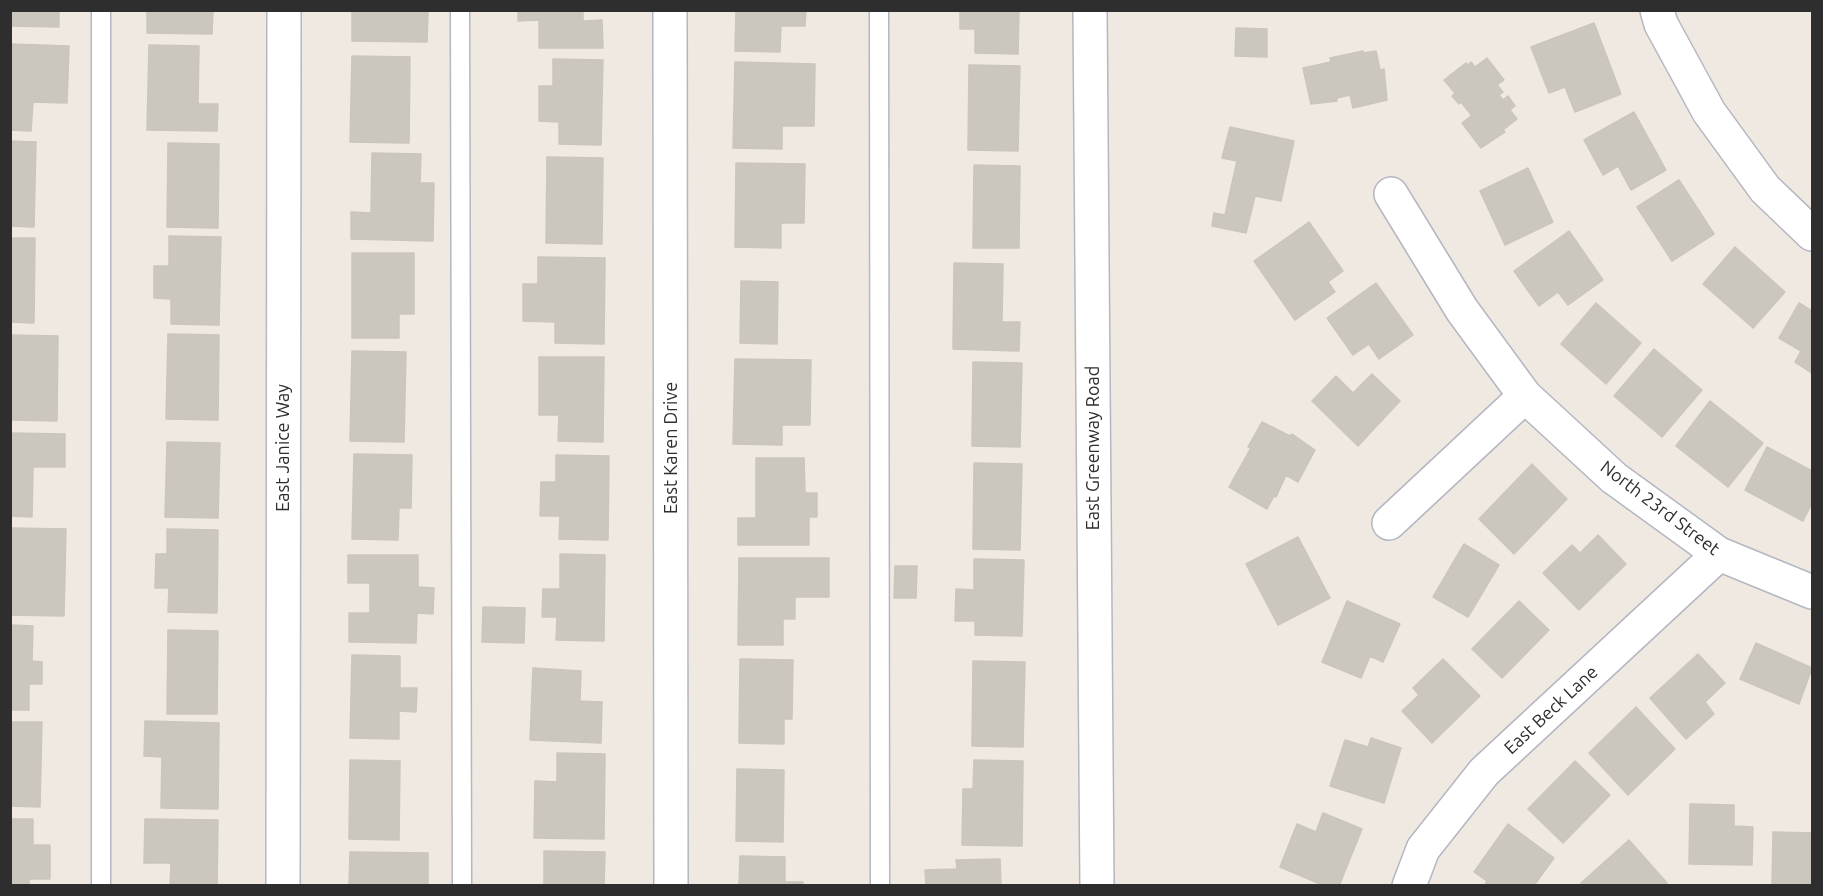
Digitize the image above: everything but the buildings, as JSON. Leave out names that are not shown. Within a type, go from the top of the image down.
[{"type":"street","name":"East Janice Way","points":[[283,885],[284,10]]},
{"type":"street","name":"East Karen Drive","points":[[670,10],[671,885]]},
{"type":"street","name":"East Greenway Road","points":[[1090,10],[1096,885]]},
{"type":"street","points":[[1657,10],[1661,24],[1709,112],[1765,189],[1812,234]]},
{"type":"street","name":"North 23rd Street","points":[[1391,194],[1462,310],[1525,396],[1614,478],[1719,554],[1812,592]]},
{"type":"street","points":[[1389,523],[1525,396]]},
{"type":"street","name":"East Beck Lane","points":[[1409,885],[1423,849],[1484,772],[1719,554]]},
{"type":"lane","points":[[101,10],[101,885]]},
{"type":"lane","points":[[460,10],[462,885]]},
{"type":"lane","points":[[879,10],[879,885]]}]
